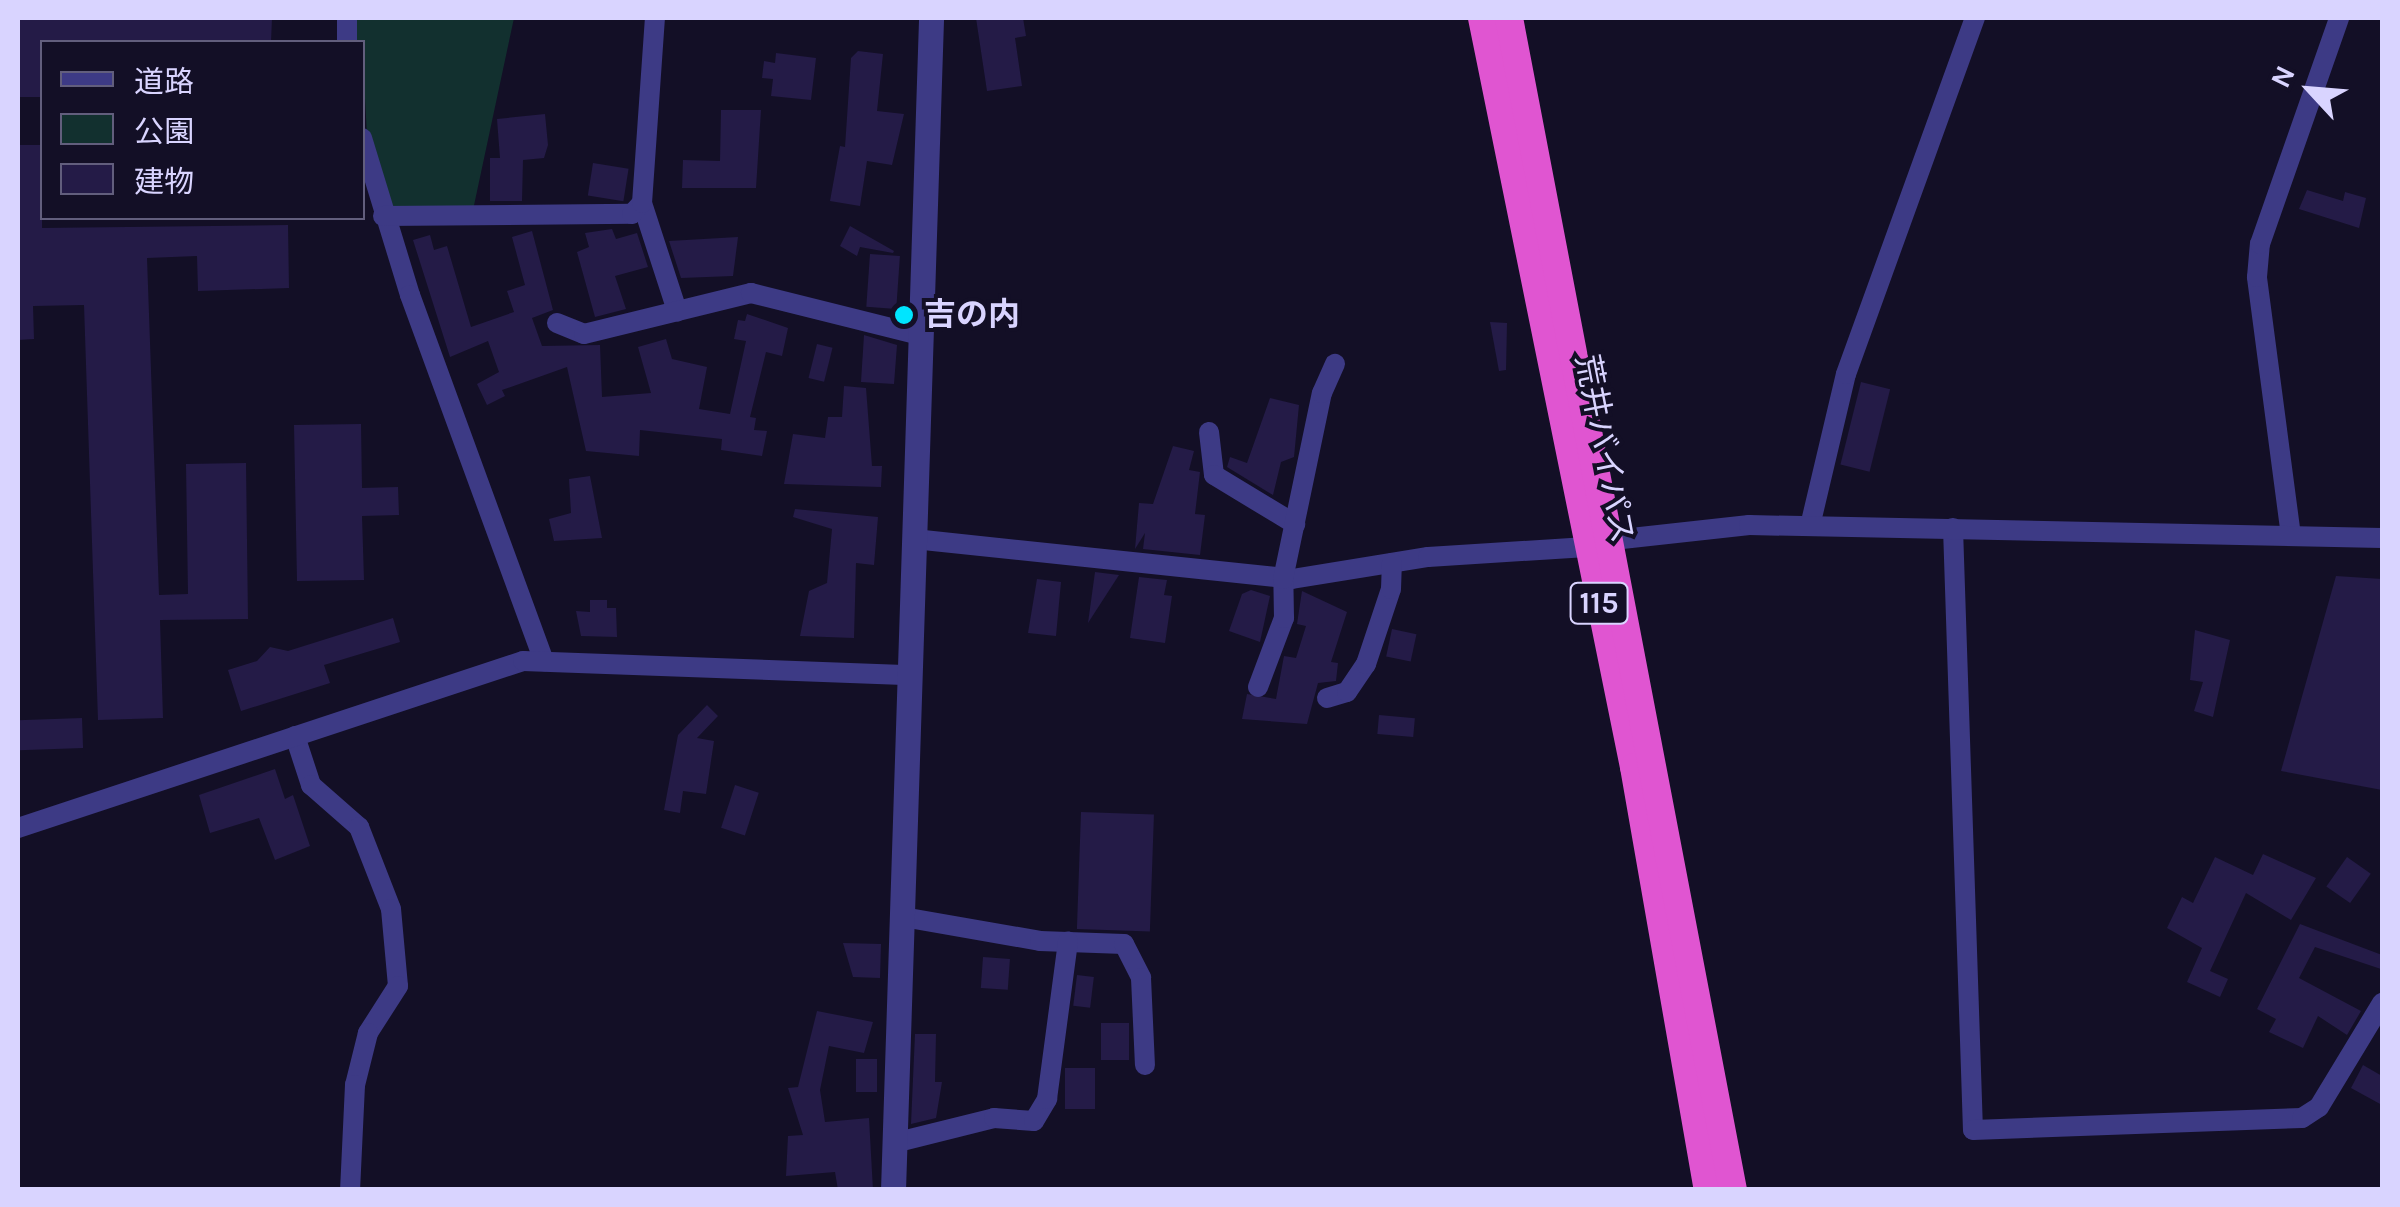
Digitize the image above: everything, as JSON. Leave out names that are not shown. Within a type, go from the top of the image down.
[{"type":"highway","name":"荒井バイパス","points":[[1482,18],[1600,544],[1733,1190]]},
{"type":"highway","name":"荒井バイパス","points":[[1509,18],[1708,1190]]},
{"type":"street","points":[[655,18],[642,203],[677,311]]},
{"type":"street","points":[[892,1190],[930,18]]},
{"type":"street","points":[[1810,526],[1846,374],[1975,18]]},
{"type":"street","points":[[2291,536],[2257,277],[2260,244],[2339,18]]},
{"type":"street","points":[[365,149],[383,216],[544,661]]},
{"type":"street","points":[[383,216],[624,215],[642,203]]},
{"type":"street","points":[[557,323],[584,334],[716,297],[782,296],[920,335]]},
{"type":"street","points":[[1258,687],[1284,618],[1283,578],[1322,393],[1335,364]]},
{"type":"street","points":[[1209,432],[1214,475],[1295,524]]},
{"type":"street","points":[[914,539],[1283,578],[1750,525],[2382,538]]},
{"type":"street","points":[[1953,528],[1974,1130],[2302,1118],[2320,1108],[2382,1004]]},
{"type":"street","points":[[1327,698],[1348,692],[1366,664],[1391,589],[1392,563]]},
{"type":"street","points":[[18,828],[523,661],[910,675]]},
{"type":"street","points":[[295,736],[311,785],[359,827],[391,909],[398,986],[368,1033],[356,1085],[350,1190]]},
{"type":"street","points":[[903,917],[1068,941],[1124,944],[1134,954],[1148,1042],[1145,1065]]},
{"type":"street","points":[[894,1143],[994,1118],[1034,1122],[1047,1100],[1068,941]]},
{"type":"green space","points":[[353,18],[514,18],[473,210],[387,211],[367,136],[365,40],[353,40]]},
{"type":"building","points":[[18,18],[272,18],[271,40],[40,40],[40,97],[18,97]]},
{"type":"building","points":[[976,18],[1023,18],[1026,36],[1015,38],[1022,86],[987,91]]},
{"type":"building","points":[[858,51],[883,54],[877,111],[904,114],[892,165],[867,161],[860,206],[830,201],[840,146],[845,147],[851,58]]},
{"type":"building","points":[[776,53],[816,58],[811,100],[771,96],[773,79],[762,78],[764,61],[775,63]]},
{"type":"building","points":[[721,110],[761,110],[756,188],[682,188],[683,160],[720,161]]},
{"type":"building","points":[[545,114],[548,145],[544,158],[523,160],[522,201],[490,201],[490,158],[500,158],[497,119]]},
{"type":"building","points":[[18,145],[40,145],[42,228],[288,225],[289,288],[198,291],[197,256],[147,258],[159,595],[188,594],[186,464],[246,463],[248,619],[160,620],[163,718],[98,720],[84,305],[33,306],[34,339],[18,340]]},
{"type":"building","points":[[593,163],[629,169],[623,201],[588,196]]},
{"type":"building","points":[[2307,190],[2343,201],[2345,192],[2366,198],[2359,228],[2299,209]]},
{"type":"building","points":[[850,226],[893,253],[860,247],[857,256],[840,246]]},
{"type":"building","points":[[612,229],[616,239],[637,233],[648,267],[615,276],[626,309],[595,317],[577,252],[589,247],[585,233]]},
{"type":"building","points":[[532,231],[553,310],[532,318],[542,346],[600,345],[602,397],[651,393],[638,347],[666,339],[672,359],[707,367],[699,409],[730,414],[746,341],[734,339],[738,320],[745,321],[747,314],[788,328],[782,356],[766,352],[750,417],[756,418],[754,430],[767,431],[762,456],[721,450],[722,439],[640,430],[639,456],[586,451],[567,367],[502,390],[505,396],[487,405],[477,384],[499,372],[488,341],[450,357],[413,240],[430,235],[434,250],[447,246],[471,327],[514,312],[507,291],[525,285],[512,237]]},
{"type":"building","points":[[738,237],[733,276],[681,278],[669,241]]},
{"type":"building","points":[[870,254],[900,256],[896,309],[866,307]]},
{"type":"building","points":[[1490,322],[1507,323],[1506,370],[1499,371]]},
{"type":"building","points":[[864,335],[897,345],[894,384],[861,382]]},
{"type":"building","points":[[817,344],[833,348],[824,382],[809,378]]},
{"type":"building","points":[[1861,382],[1890,389],[1870,472],[1840,464]]},
{"type":"building","points":[[844,386],[866,388],[872,466],[882,466],[881,487],[784,484],[793,434],[825,438],[828,417],[842,417]]},
{"type":"building","points":[[1270,398],[1299,405],[1294,457],[1281,462],[1273,495],[1227,467],[1230,457],[1247,463]]},
{"type":"building","points":[[361,424],[362,488],[398,487],[399,515],[362,516],[364,580],[297,581],[294,425]]},
{"type":"building","points":[[1173,446],[1194,451],[1189,470],[1200,472],[1195,514],[1205,515],[1200,555],[1143,549],[1145,533],[1135,549],[1139,503],[1153,504]]},
{"type":"building","points":[[590,476],[602,538],[554,541],[549,519],[571,513],[569,479]]},
{"type":"building","points":[[795,509],[878,517],[874,565],[856,563],[854,638],[800,636],[809,591],[827,583],[832,529],[793,517]]},
{"type":"building","points":[[1095,572],[1119,575],[1088,623]]},
{"type":"building","points":[[2336,576],[2382,579],[2382,790],[2281,771]]},
{"type":"building","points":[[1139,577],[1167,580],[1164,595],[1172,596],[1165,643],[1130,638]]},
{"type":"building","points":[[1037,579],[1061,582],[1056,636],[1028,633]]},
{"type":"building","points":[[1251,590],[1270,596],[1260,642],[1229,631],[1242,594]]},
{"type":"building","points":[[1302,591],[1347,612],[1331,662],[1338,663],[1336,681],[1318,683],[1307,724],[1242,719],[1247,694],[1276,699],[1284,656],[1296,658],[1306,626],[1297,624]]},
{"type":"building","points":[[590,600],[607,600],[607,608],[616,608],[617,637],[581,636],[576,611],[590,612]]},
{"type":"building","points":[[393,618],[400,642],[324,665],[330,683],[241,711],[228,670],[257,661],[270,647],[288,651]]},
{"type":"building","points":[[1392,629],[1416,634],[1411,662],[1386,656]]},
{"type":"building","points":[[2195,630],[2230,640],[2213,717],[2194,711],[2203,682],[2190,680]]},
{"type":"building","points":[[707,705],[718,716],[697,738],[714,741],[706,794],[683,791],[680,813],[664,810],[678,735]]},
{"type":"building","points":[[1379,715],[1415,718],[1413,737],[1377,734]]},
{"type":"building","points":[[82,718],[83,748],[19,750],[18,720]]},
{"type":"building","points":[[275,769],[285,799],[293,795],[310,846],[275,860],[259,818],[210,833],[199,795]]},
{"type":"building","points":[[735,785],[759,793],[745,836],[721,828]]},
{"type":"building","points":[[1081,812],[1154,815],[1150,931],[1077,929]]},
{"type":"building","points":[[2263,854],[2316,878],[2291,920],[2246,893],[2210,971],[2228,979],[2220,997],[2187,982],[2202,948],[2167,928],[2182,897],[2193,903],[2215,857],[2253,875]]},
{"type":"building","points":[[2347,857],[2371,874],[2350,903],[2326,886]]},
{"type":"building","points":[[2300,924],[2382,955],[2381,969],[2315,947],[2299,978],[2361,1011],[2347,1035],[2318,1016],[2303,1048],[2269,1032],[2276,1019],[2257,1009]]},
{"type":"building","points":[[843,943],[881,944],[880,978],[853,977]]},
{"type":"building","points":[[983,957],[1010,959],[1008,990],[981,988]]},
{"type":"building","points":[[1077,975],[1094,977],[1090,1008],[1073,1006]]},
{"type":"building","points":[[817,1011],[873,1022],[864,1053],[829,1046],[820,1090],[825,1122],[869,1118],[873,1190],[838,1190],[835,1172],[786,1176],[788,1136],[803,1135],[788,1088],[798,1087]]},
{"type":"building","points":[[1101,1023],[1129,1023],[1129,1060],[1101,1060]]},
{"type":"building","points":[[915,1034],[936,1034],[935,1082],[942,1082],[936,1118],[911,1124]]},
{"type":"building","points":[[856,1059],[877,1059],[877,1092],[856,1092]]},
{"type":"building","points":[[2363,1065],[2382,1076],[2382,1105],[2351,1088]]},
{"type":"building","points":[[1065,1068],[1095,1068],[1095,1109],[1065,1109]]},
{"type":"place","name":"吉の内","points":[[904,315]]}]
